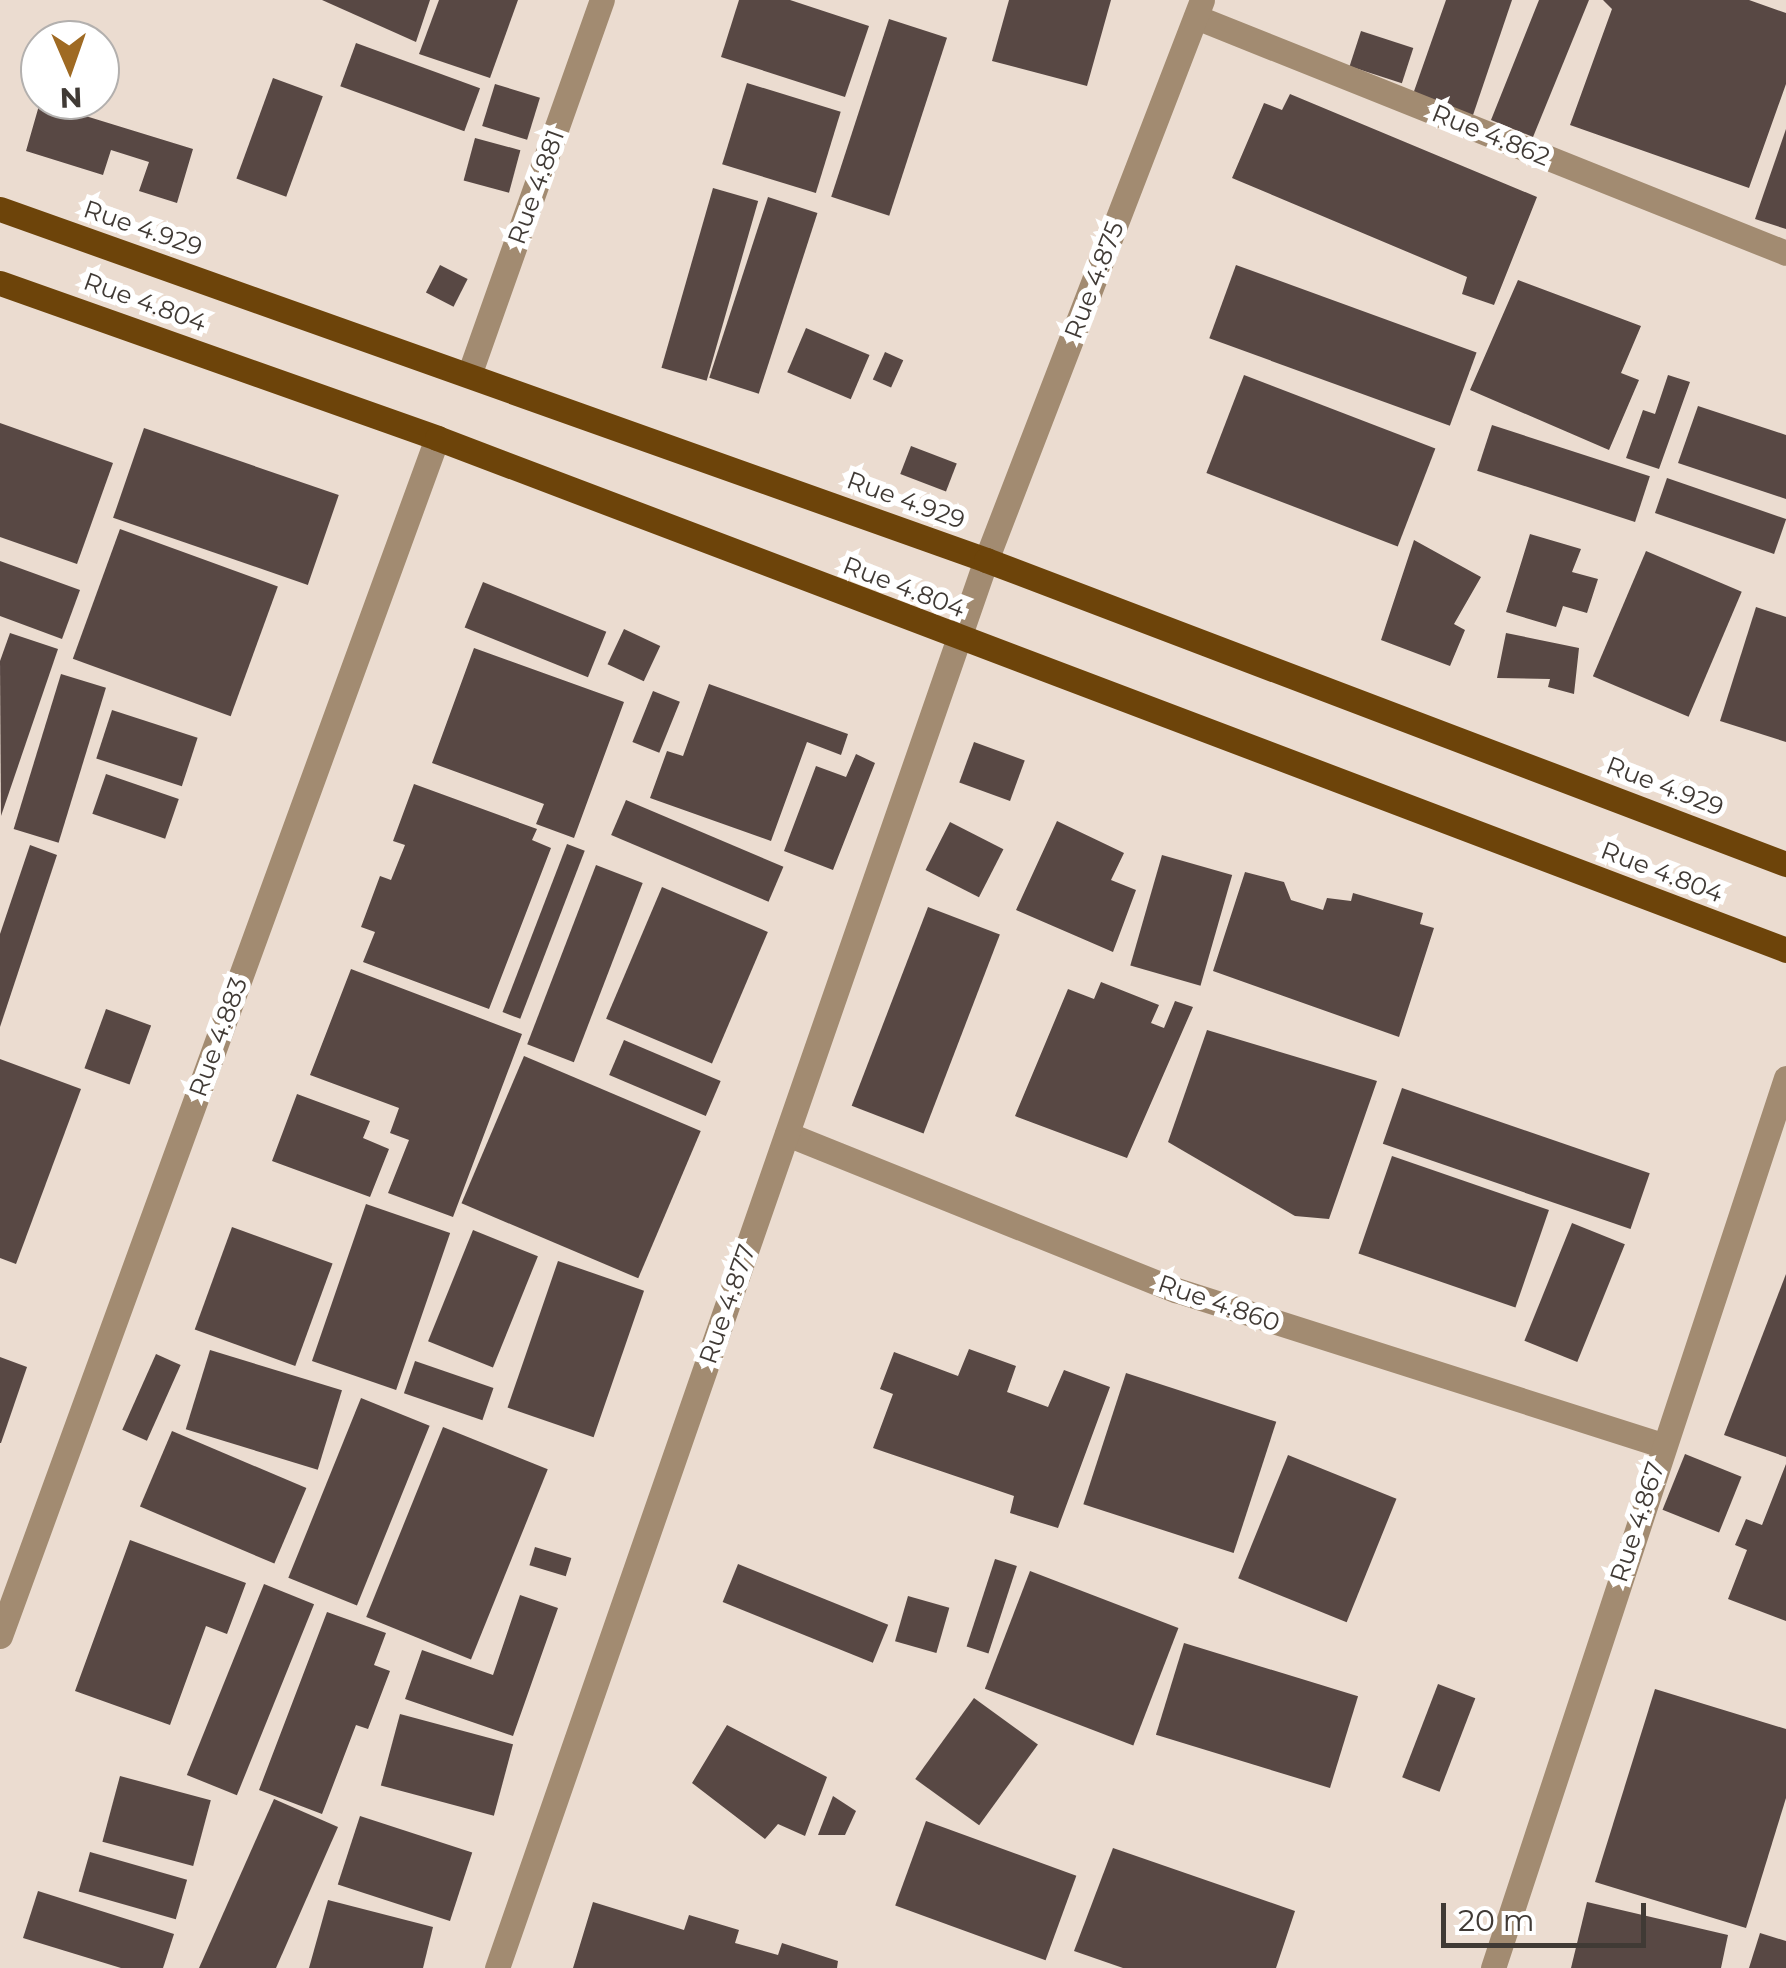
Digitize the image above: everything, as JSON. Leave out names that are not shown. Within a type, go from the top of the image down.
[{"type":"main road","name":"Rue 4.929","points":[[0,209],[986,560],[1786,864]]},
{"type":"main road","name":"Rue 4.804","points":[[0,282],[437,438],[959,640],[1786,950]]},
{"type":"street","name":"Rue 4.881","points":[[469,375],[602,0]]},
{"type":"street","name":"Rue 4.862","points":[[1199,8],[1786,253]]},
{"type":"street","name":"Rue 4.875","points":[[959,640],[986,560],[1199,8]]},
{"type":"street","name":"Rue 4.883","points":[[0,1636],[437,438]]},
{"type":"street","name":"Rue 4.877","points":[[497,1968],[959,640]]},
{"type":"street","name":"Rue 4.867","points":[[1493,1968],[1662,1445],[1786,1078]]},
{"type":"street","name":"Rue 4.860","points":[[787,1134],[1176,1290],[1662,1445]]},
{"type":"building","points":[[322,0],[430,0],[416,42]]},
{"type":"building","points":[[439,0],[518,0],[490,78],[419,54]]},
{"type":"building","points":[[739,0],[790,0],[869,26],[845,97],[721,57]]},
{"type":"building","points":[[1009,0],[1111,0],[1087,86],[992,61]]},
{"type":"building","points":[[1446,0],[1512,0],[1472,118],[1412,97]]},
{"type":"building","points":[[1539,0],[1589,0],[1533,137],[1491,120]]},
{"type":"building","points":[[1603,0],[1749,0],[1786,13],[1786,84],[1749,188],[1570,125],[1612,9]]},
{"type":"building","points":[[889,19],[947,38],[889,216],[831,197]]},
{"type":"building","points":[[1361,31],[1413,48],[1402,83],[1350,66]]},
{"type":"building","points":[[356,43],[480,88],[464,131],[340,86]]},
{"type":"building","points":[[273,78],[323,96],[286,197],[236,179]]},
{"type":"building","points":[[747,83],[841,112],[816,193],[722,164]]},
{"type":"building","points":[[495,84],[540,98],[527,140],[482,126]]},
{"type":"building","points":[[1290,94],[1537,197],[1494,305],[1462,294],[1467,277],[1232,178],[1264,103],[1282,110]]},
{"type":"building","points":[[35,120],[99,120],[193,149],[177,203],[139,191],[149,162],[111,150],[103,175],[26,151]]},
{"type":"building","points":[[1786,129],[1786,229],[1755,219]]},
{"type":"building","points":[[475,138],[520,150],[509,193],[464,181]]},
{"type":"building","points":[[713,188],[758,201],[707,381],[661,368]]},
{"type":"building","points":[[768,197],[817,213],[759,394],[709,378]]},
{"type":"building","points":[[440,265],[468,279],[454,307],[426,293]]},
{"type":"building","points":[[1236,265],[1477,353],[1450,426],[1209,338]]},
{"type":"building","points":[[1518,280],[1641,326],[1621,373],[1639,380],[1609,450],[1470,390]]},
{"type":"building","points":[[806,328],[870,355],[851,399],[787,372]]},
{"type":"building","points":[[885,352],[903,360],[891,388],[873,379]]},
{"type":"building","points":[[1244,375],[1435,448],[1398,546],[1206,473]]},
{"type":"building","points":[[1668,375],[1690,382],[1659,469],[1626,458],[1643,410],[1655,414]]},
{"type":"building","points":[[1698,406],[1786,435],[1786,499],[1678,463]]},
{"type":"building","points":[[0,423],[113,463],[77,564],[0,537]]},
{"type":"building","points":[[1492,425],[1650,476],[1635,522],[1477,471]]},
{"type":"building","points":[[144,428],[339,495],[308,585],[113,518]]},
{"type":"building","points":[[911,446],[957,464],[946,492],[900,474]]},
{"type":"building","points":[[1667,478],[1786,519],[1774,554],[1655,513]]},
{"type":"building","points":[[120,529],[278,586],[231,716],[73,659]]},
{"type":"building","points":[[1530,534],[1581,549],[1572,572],[1598,579],[1587,613],[1563,606],[1556,627],[1506,612]]},
{"type":"building","points":[[1414,540],[1481,577],[1454,624],[1465,630],[1450,666],[1381,640]]},
{"type":"building","points":[[1646,551],[1742,592],[1689,717],[1593,676]]},
{"type":"building","points":[[0,561],[80,590],[62,639],[0,616]]},
{"type":"building","points":[[483,582],[606,632],[588,677],[465,627]]},
{"type":"building","points":[[1756,607],[1786,617],[1786,742],[1720,721]]},
{"type":"building","points":[[624,629],[660,646],[644,681],[608,664]]},
{"type":"building","points":[[10,633],[58,649],[1,816],[0,661]]},
{"type":"building","points":[[1506,633],[1579,648],[1574,694],[1548,687],[1550,679],[1497,678]]},
{"type":"building","points":[[474,648],[624,702],[574,838],[536,824],[544,804],[432,763]]},
{"type":"building","points":[[61,674],[106,688],[59,843],[14,829]]},
{"type":"building","points":[[709,684],[848,734],[841,755],[807,742],[771,841],[650,798],[667,751],[683,756]]},
{"type":"building","points":[[653,691],[680,702],[659,753],[632,742]]},
{"type":"building","points":[[112,710],[198,738],[182,786],[96,759]]},
{"type":"building","points":[[974,742],[1025,760],[1010,801],[959,782]]},
{"type":"building","points":[[856,754],[875,763],[833,870],[784,851],[816,766],[846,777]]},
{"type":"building","points":[[106,774],[179,799],[165,839],[92,814]]},
{"type":"building","points":[[414,784],[537,829],[532,840],[551,848],[489,1009],[363,962],[375,932],[361,927],[380,876],[391,880],[405,845],[393,841]]},
{"type":"building","points":[[626,800],[783,867],[769,902],[611,835]]},
{"type":"building","points":[[1057,821],[1124,853],[1111,880],[1136,890],[1113,952],[1016,910]]},
{"type":"building","points":[[950,822],[1003,849],[979,897],[925,870]]},
{"type":"building","points":[[567,844],[585,851],[520,1019],[502,1012]]},
{"type":"building","points":[[30,845],[57,855],[0,1027],[0,934]]},
{"type":"building","points":[[1162,855],[1232,875],[1200,986],[1130,966]]},
{"type":"building","points":[[596,865],[643,883],[574,1062],[527,1044]]},
{"type":"building","points":[[1245,872],[1284,882],[1291,900],[1323,910],[1327,898],[1351,901],[1353,893],[1423,913],[1420,924],[1434,928],[1399,1037],[1213,971]]},
{"type":"building","points":[[662,887],[768,932],[712,1064],[606,1019]]},
{"type":"building","points":[[928,907],[1000,935],[924,1133],[852,1106]]},
{"type":"building","points":[[351,969],[522,1034],[453,1217],[388,1193],[409,1140],[390,1133],[399,1108],[310,1075]]},
{"type":"building","points":[[1101,982],[1159,1005],[1151,1023],[1164,1028],[1175,1001],[1193,1007],[1127,1158],[1015,1116],[1068,989],[1094,999]]},
{"type":"building","points":[[106,1009],[151,1025],[130,1085],[84,1068]]},
{"type":"building","points":[[1207,1030],[1377,1081],[1329,1219],[1295,1216],[1168,1142]]},
{"type":"building","points":[[624,1040],[721,1081],[706,1116],[609,1075]]},
{"type":"building","points":[[524,1056],[701,1131],[638,1278],[461,1203]]},
{"type":"building","points":[[0,1059],[81,1089],[16,1264],[0,1258]]},
{"type":"building","points":[[1402,1088],[1650,1173],[1631,1229],[1383,1144]]},
{"type":"building","points":[[297,1094],[370,1121],[363,1138],[389,1149],[370,1197],[272,1161]]},
{"type":"building","points":[[1392,1156],[1549,1210],[1515,1307],[1358,1253]]},
{"type":"building","points":[[366,1204],[450,1233],[396,1390],[312,1361]]},
{"type":"building","points":[[1572,1223],[1625,1244],[1577,1362],[1524,1341]]},
{"type":"building","points":[[232,1227],[333,1264],[295,1366],[195,1329]]},
{"type":"building","points":[[473,1230],[538,1256],[493,1367],[428,1341]]},
{"type":"building","points":[[558,1261],[644,1291],[594,1437],[508,1408]]},
{"type":"building","points":[[1786,1274],[1786,1457],[1724,1435]]},
{"type":"building","points":[[969,1349],[1016,1366],[1007,1392],[1048,1407],[1064,1370],[1110,1387],[1058,1528],[1010,1513],[1014,1496],[873,1448],[893,1394],[880,1389],[894,1352],[958,1376]]},
{"type":"building","points":[[210,1350],[342,1390],[318,1470],[186,1429]]},
{"type":"building","points":[[156,1354],[181,1365],[147,1441],[122,1430]]},
{"type":"building","points":[[0,1357],[27,1367],[1,1443],[0,1443]]},
{"type":"building","points":[[415,1361],[493,1388],[482,1420],[404,1393]]},
{"type":"building","points":[[1126,1373],[1276,1422],[1234,1553],[1083,1504]]},
{"type":"building","points":[[361,1398],[430,1426],[357,1606],[288,1578]]},
{"type":"building","points":[[443,1427],[548,1469],[471,1659],[366,1617]]},
{"type":"building","points":[[172,1431],[306,1488],[274,1564],[140,1506]]},
{"type":"building","points":[[1685,1454],[1742,1477],[1719,1532],[1663,1510]]},
{"type":"building","points":[[1288,1455],[1396,1499],[1347,1622],[1238,1578]]},
{"type":"building","points":[[1786,1464],[1786,1621],[1728,1599],[1747,1550],[1735,1545],[1746,1519],[1762,1525]]},
{"type":"building","points":[[130,1540],[246,1583],[227,1634],[206,1626],[170,1725],[75,1691]]},
{"type":"building","points":[[535,1547],[571,1558],[566,1576],[529,1565]]},
{"type":"building","points":[[995,1559],[1017,1566],[988,1654],[967,1646]]},
{"type":"building","points":[[738,1564],[888,1625],[873,1663],[723,1602]]},
{"type":"building","points":[[1030,1571],[1178,1628],[1133,1746],[985,1689]]},
{"type":"building","points":[[264,1584],[314,1604],[237,1795],[187,1775]]},
{"type":"building","points":[[520,1595],[558,1608],[513,1736],[405,1699],[422,1650],[493,1675]]},
{"type":"building","points":[[908,1596],[949,1608],[936,1653],[895,1641]]},
{"type":"building","points":[[327,1612],[386,1633],[374,1665],[390,1671],[368,1729],[356,1725],[322,1814],[259,1790]]},
{"type":"building","points":[[1184,1643],[1358,1696],[1330,1788],[1156,1735]]},
{"type":"building","points":[[1438,1684],[1475,1698],[1440,1792],[1402,1777]]},
{"type":"building","points":[[1655,1689],[1786,1729],[1786,1798],[1746,1928],[1595,1882]]},
{"type":"building","points":[[974,1698],[1038,1744],[979,1825],[915,1779]]},
{"type":"building","points":[[400,1714],[513,1744],[494,1816],[381,1785]]},
{"type":"building","points":[[727,1725],[827,1777],[805,1836],[778,1824],[765,1839],[692,1783]]},
{"type":"building","points":[[120,1776],[211,1800],[193,1866],[102,1842]]},
{"type":"building","points":[[833,1796],[856,1811],[845,1835],[818,1835]]},
{"type":"building","points":[[274,1799],[338,1827],[276,1968],[199,1968]]},
{"type":"building","points":[[360,1816],[472,1852],[450,1921],[338,1884]]},
{"type":"building","points":[[926,1821],[1076,1876],[1046,1960],[895,1906]]},
{"type":"building","points":[[1113,1848],[1295,1911],[1276,1968],[1123,1968],[1074,1951]]},
{"type":"building","points":[[90,1852],[187,1880],[176,1919],[79,1891]]},
{"type":"building","points":[[38,1891],[174,1934],[163,1968],[121,1968],[23,1938]]},
{"type":"building","points":[[328,1900],[433,1927],[423,1968],[309,1968]]},
{"type":"building","points":[[593,1902],[684,1930],[689,1915],[739,1930],[735,1943],[778,1955],[782,1943],[838,1961],[837,1968],[573,1968]]},
{"type":"building","points":[[1587,1902],[1728,1935],[1721,1968],[1571,1968]]},
{"type":"building","points":[[1760,1933],[1786,1941],[1786,1968],[1749,1968]]}]
